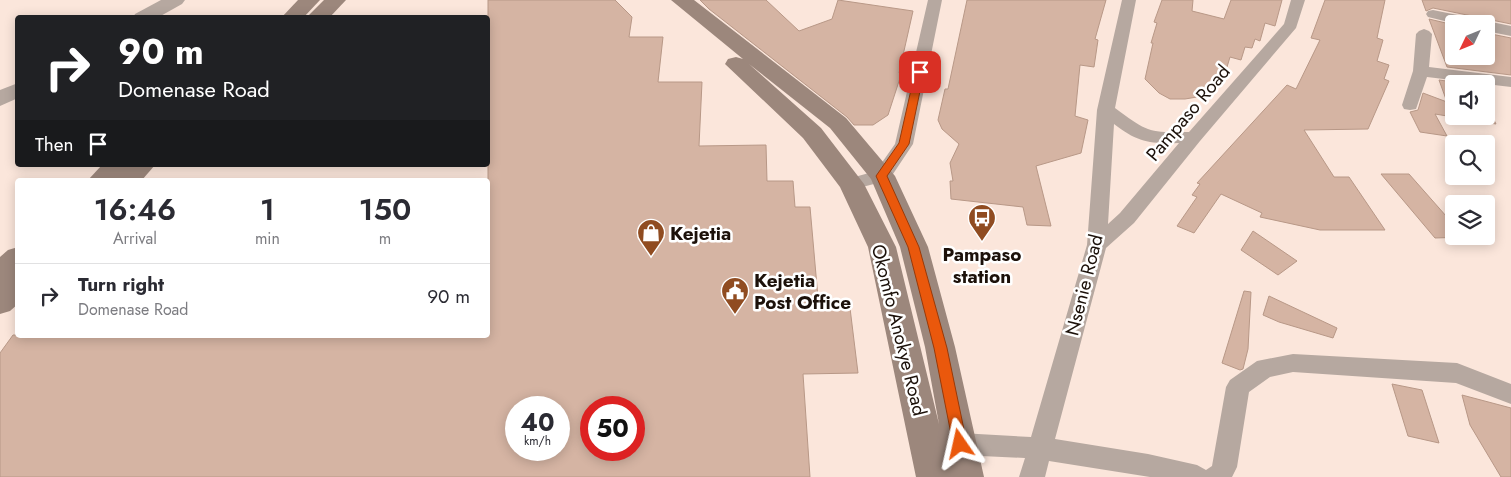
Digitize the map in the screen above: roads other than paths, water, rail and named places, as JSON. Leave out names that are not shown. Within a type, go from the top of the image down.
[{"type":"main road","points":[[294,15],[310,0]]},
{"type":"main road","points":[[319,15],[336,0]]},
{"type":"main road","name":"Okomfo Anokye Road","points":[[661,0],[812,133],[851,184],[882,247],[934,477]]},
{"type":"main road","name":"Okomfo Anokye Road","points":[[681,0],[838,123],[882,176],[914,247],[940,348],[966,477]]},
{"type":"main road","points":[[103,178],[115,167]]},
{"type":"main road","points":[[129,178],[140,167]]},
{"type":"main road","points":[[0,274],[15,261]]},
{"type":"main road","points":[[0,303],[15,289]]},
{"type":"street","points":[[148,15],[175,0]]},
{"type":"street","points":[[851,184],[882,176],[904,144],[935,0]]},
{"type":"street","name":"Nsenie Road","points":[[1032,477],[1097,245],[1106,110],[1129,0]]},
{"type":"street","name":"Pampaso Road","points":[[1097,245],[1127,218],[1291,25],[1298,0]]},
{"type":"street","points":[[1433,14],[1445,17]]},
{"type":"street","points":[[1495,28],[1511,31]]},
{"type":"street","points":[[1410,105],[1421,72],[1424,34]]},
{"type":"street","points":[[1421,72],[1511,82]]},
{"type":"street","points":[[0,99],[15,91]]},
{"type":"street","points":[[1106,110],[1136,132],[1153,138],[1194,137]]},
{"type":"street","points":[[1216,477],[1220,475],[1224,466],[1238,387],[1264,368],[1293,363],[1457,373],[1511,394]]},
{"type":"street","points":[[960,444],[1039,448],[1148,465],[1197,477]]},
{"type":"place","name":"Pampaso station","points":[[982,242]]},
{"type":"place","name":"Kejetia","points":[[651,257]]},
{"type":"place","name":"Kejetia Post Office","points":[[735,315]]}]
